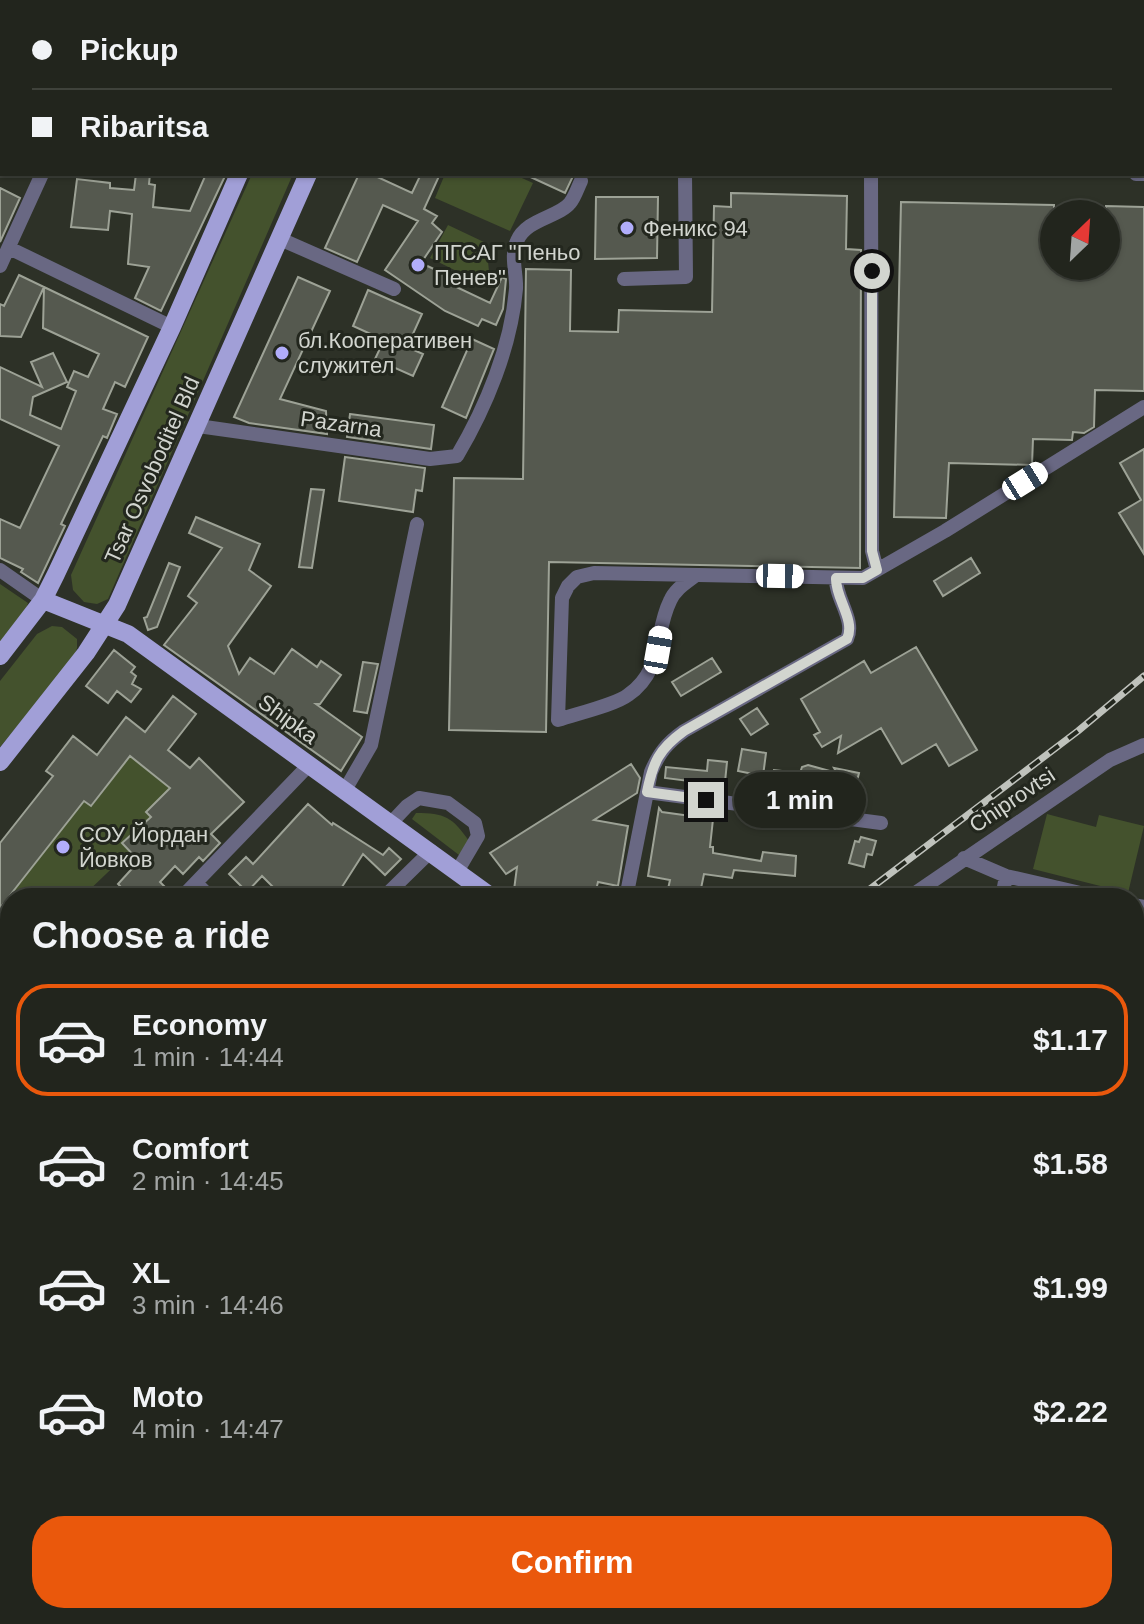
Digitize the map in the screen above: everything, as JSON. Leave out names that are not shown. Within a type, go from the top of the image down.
[{"type":"main road","name":"Tsar Osvoboditel Bld","points":[[0,656],[43,600],[172,327],[238,176]]},
{"type":"main road","name":"Tsar Osvoboditel Bld","points":[[0,762],[107,624],[307,176]]},
{"type":"main road","name":"Shipka","points":[[43,600],[128,634],[480,888]]},
{"type":"street","points":[[0,266],[5,249],[41,176]]},
{"type":"street","points":[[624,279],[686,277],[685,176]]},
{"type":"street","points":[[871,176],[872,551],[877,570]]},
{"type":"street","name":"Pazarna","points":[[198,426],[430,459],[457,456],[506,346],[516,289],[514,254],[517,239],[547,215],[572,202],[581,181]]},
{"type":"street","points":[[280,239],[394,289]]},
{"type":"street","points":[[5,249],[172,327]]},
{"type":"street","points":[[696,575],[676,591],[670,601],[658,650],[646,676],[637,686],[627,696],[558,720],[562,598],[577,577],[594,573],[863,578],[945,531],[1144,407]]},
{"type":"street","points":[[345,790],[371,745],[417,524]]},
{"type":"street","points":[[0,570],[43,600]]},
{"type":"street","points":[[628,888],[651,772],[667,743],[847,639],[849,625],[836,588],[836,578]]},
{"type":"street","name":"Chiprovtsi","points":[[922,888],[1110,760],[1144,745]]},
{"type":"street","points":[[191,888],[310,764]]},
{"type":"street","points":[[647,792],[881,823]]},
{"type":"street","points":[[391,823],[419,798],[448,803],[475,823],[478,836],[458,870]]},
{"type":"street","points":[[393,888],[431,851]]},
{"type":"street","points":[[964,858],[1006,876],[1058,888]]},
{"type":"street","points":[[1004,888],[1006,876]]},
{"type":"street","points":[[196,883],[201,888]]},
{"type":"green space","points":[[251,176],[292,176],[108,599],[97,604],[84,602],[73,590],[71,575]]},
{"type":"green space","points":[[444,176],[517,176],[533,183],[510,231],[435,198]]},
{"type":"green space","points":[[448,225],[486,243],[489,271],[483,284],[430,258]]},
{"type":"green space","points":[[0,584],[28,603],[22,622],[0,649]]},
{"type":"green space","points":[[52,626],[62,627],[77,639],[74,658],[0,747],[0,681],[37,634]]},
{"type":"green space","points":[[127,754],[170,788],[147,812],[151,817],[123,843],[130,851],[91,888],[16,888],[84,801],[92,806],[118,772]]},
{"type":"green space","points":[[416,813],[441,816],[458,826],[469,841],[459,855],[412,819]]},
{"type":"green space","points":[[1047,814],[1096,827],[1099,815],[1144,826],[1129,888],[1108,888],[1033,869]]},
{"type":"building","points":[[136,176],[150,176],[149,184],[155,185],[153,207],[190,211],[205,176],[225,176],[161,311],[135,298],[149,267],[128,264],[132,214],[110,211],[108,230],[71,227],[77,179],[110,183],[110,188],[134,190]]},
{"type":"building","points":[[358,176],[375,176],[412,193],[420,176],[439,176],[424,209],[437,216],[432,223],[442,232],[421,263],[453,278],[450,284],[490,303],[502,277],[506,279],[503,309],[496,325],[482,319],[478,326],[445,311],[385,270],[418,221],[383,205],[357,262],[325,248]]},
{"type":"building","points":[[528,176],[573,176],[565,193]]},
{"type":"building","points":[[0,188],[20,198],[0,242]]},
{"type":"building","points":[[731,193],[847,196],[846,249],[861,250],[860,568],[549,562],[546,732],[449,730],[454,478],[523,479],[526,269],[571,270],[570,331],[618,332],[619,310],[712,312],[714,206],[731,207]]},
{"type":"building","name":"Феникс 94","points":[[596,197],[658,197],[657,258],[595,259]]},
{"type":"building","points":[[901,202],[1040,205],[1040,280],[1120,280],[1120,206],[1144,207],[1144,391],[1095,390],[1094,427],[1084,433],[1073,432],[1072,440],[1033,439],[1032,465],[949,463],[946,518],[894,517]]},
{"type":"building","points":[[19,275],[44,287],[21,337],[0,336],[0,304],[4,306]]},
{"type":"building","name":"бл.Кооперативен служител","points":[[298,277],[330,291],[280,399],[326,411],[327,434],[249,423],[234,417]]},
{"type":"building","points":[[44,287],[148,337],[125,387],[115,382],[103,409],[117,414],[107,438],[103,436],[61,524],[65,526],[38,583],[21,572],[23,569],[0,558],[0,519],[20,528],[59,446],[0,419],[0,367],[42,387],[31,362],[53,353],[67,382],[33,397],[30,415],[61,429],[76,391],[67,387],[74,371],[88,377],[99,354],[43,328]]},
{"type":"building","points":[[368,290],[422,314],[407,347],[423,354],[413,376],[375,359],[384,340],[353,326]]},
{"type":"building","points":[[472,339],[494,349],[466,418],[442,407]]},
{"type":"building","points":[[350,414],[434,425],[431,449],[347,437]]},
{"type":"building","points":[[1144,449],[1144,554],[1119,513],[1141,500],[1120,463]]},
{"type":"building","points":[[345,457],[425,468],[422,491],[416,490],[413,512],[339,501]]},
{"type":"building","points":[[311,489],[324,490],[312,568],[299,567]]},
{"type":"building","points":[[196,517],[260,544],[249,570],[271,586],[228,646],[239,674],[250,658],[274,674],[292,649],[317,667],[321,661],[341,675],[320,704],[316,704],[362,737],[341,771],[164,645],[197,603],[188,596],[222,548],[189,533]]},
{"type":"building","points":[[971,558],[980,573],[943,596],[934,581]]},
{"type":"building","points":[[169,563],[180,567],[157,627],[148,630],[144,618]]},
{"type":"building","points":[[916,647],[977,750],[949,766],[936,744],[902,764],[881,728],[838,753],[841,736],[822,747],[814,735],[820,732],[801,699],[864,661],[871,673]]},
{"type":"building","points":[[114,650],[135,667],[131,672],[136,676],[132,684],[141,689],[131,702],[117,691],[108,703],[86,686]]},
{"type":"building","points":[[712,658],[721,672],[681,696],[672,682]]},
{"type":"building","points":[[363,662],[378,664],[367,713],[354,711]]},
{"type":"building","points":[[173,696],[196,714],[168,750],[190,768],[199,758],[244,802],[211,834],[220,843],[203,861],[199,857],[183,874],[175,866],[160,882],[166,888],[122,888],[118,884],[139,861],[122,843],[151,817],[146,812],[170,788],[130,756],[91,806],[84,801],[16,888],[0,888],[0,843],[53,776],[46,771],[73,736],[97,755],[126,717],[145,732]]},
{"type":"building","points":[[757,708],[768,724],[751,735],[740,719]]},
{"type":"building","points":[[742,749],[766,753],[763,776],[738,771]]},
{"type":"building","points":[[708,760],[727,762],[724,792],[704,789],[705,783],[665,778],[666,767],[707,771]]},
{"type":"building","points":[[631,764],[640,778],[637,793],[594,820],[628,826],[618,886],[598,882],[596,888],[514,888],[517,867],[506,874],[490,853]]},
{"type":"building","points":[[808,765],[837,773],[834,768],[859,773],[853,797],[772,782],[774,770],[800,773],[802,767]]},
{"type":"building","points":[[308,804],[332,825],[383,855],[389,848],[401,859],[385,875],[363,854],[341,888],[274,888],[262,876],[251,888],[243,888],[229,874],[246,857],[253,864]]},
{"type":"building","points":[[659,808],[662,812],[713,819],[710,847],[713,847],[713,853],[761,861],[763,852],[796,856],[795,876],[734,870],[732,878],[704,874],[701,888],[668,888],[670,880],[648,876]]},
{"type":"building","points":[[861,837],[876,841],[872,855],[867,854],[864,867],[849,863],[855,841],[859,842]]},
{"type":"railway","points":[[871,888],[1078,731],[1144,676]]},
{"type":"place","name":"Феникс 94","points":[[627,228]]},
{"type":"place","name":"ПГСАГ \"Пеньо Пенев\"","points":[[418,265]]},
{"type":"place","name":"бл.Кооперативен служител","points":[[282,353]]},
{"type":"place","name":"СОУ Йордан Йовков","points":[[63,847]]},
{"type":"route","points":[[706,800],[647,792],[651,772],[667,743],[847,639],[849,625],[836,588],[836,578],[863,578],[877,570],[872,551],[872,271]]}]
